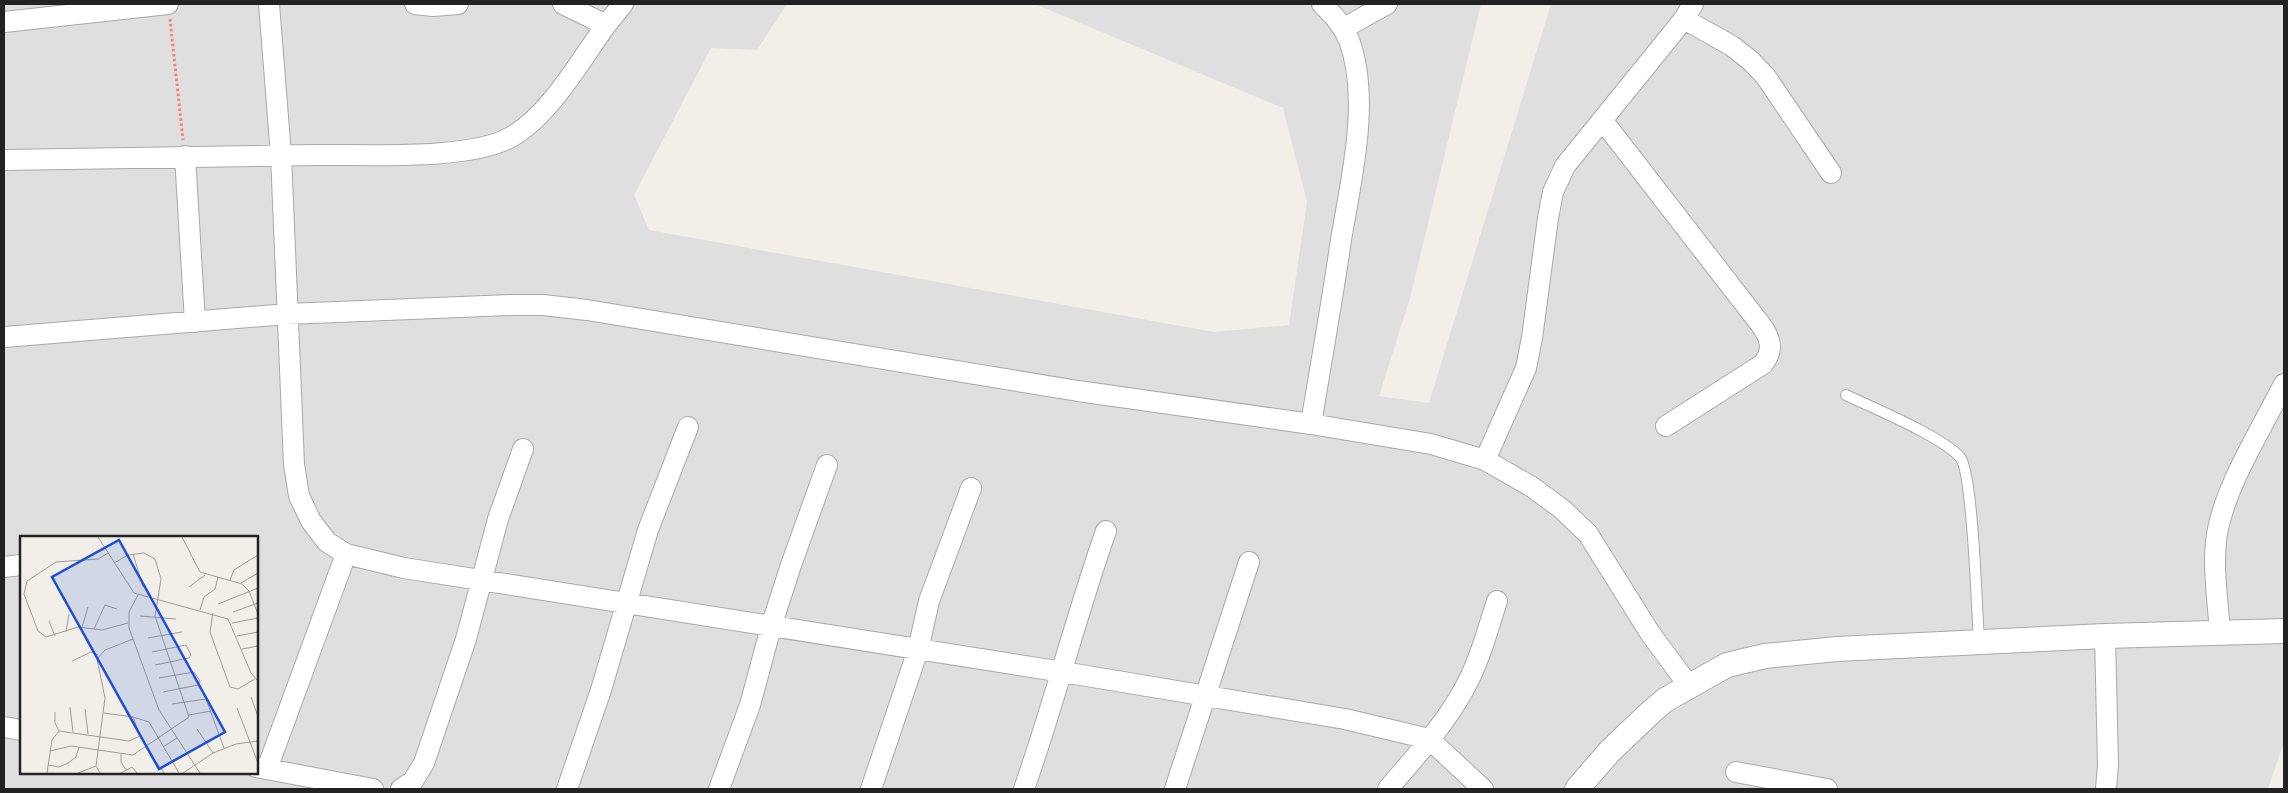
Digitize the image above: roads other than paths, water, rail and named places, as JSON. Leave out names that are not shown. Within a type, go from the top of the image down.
[{"type":"street","points":[[4,22],[168,4]]},
{"type":"street","points":[[269,4],[280,155],[294,464],[300,496],[311,521],[327,542],[346,554],[404,568],[482,582],[628,602],[771,627],[1063,672],[1346,719],[1429,739],[1482,789]]},
{"type":"street","points":[[415,4],[433,6],[458,4]]},
{"type":"street","points":[[563,4],[606,25]]},
{"type":"street","points":[[4,160],[446,152],[482,148],[501,142],[531,122],[556,95],[623,4]]},
{"type":"street","points":[[1311,424],[1354,162],[1357,125],[1357,76],[1350,42],[1344,28],[1322,4]]},
{"type":"street","points":[[1344,28],[1387,4]]},
{"type":"street","points":[[1485,460],[1527,361],[1553,192],[1565,166],[1603,121],[1688,12],[1752,61],[1766,77],[1831,173]]},
{"type":"street","points":[[1603,121],[1761,325],[1770,341],[1768,357],[1763,364],[1666,426]]},
{"type":"street","points":[[185,156],[196,322]]},
{"type":"street","points":[[4,337],[286,314],[543,305],[578,309],[1078,391],[1311,424],[1431,444],[1485,460],[1532,487],[1562,509],[1588,534],[1650,634],[1689,686]]},
{"type":"street","points":[[2220,633],[2215,572],[2217,535],[2222,509],[2230,489],[2284,384]]},
{"type":"street","points":[[566,789],[601,690],[648,530],[688,427]]},
{"type":"street","points":[[401,789],[413,781],[424,763],[466,639],[498,519],[524,449]]},
{"type":"street","points":[[719,789],[750,706],[771,627],[827,465]]},
{"type":"street","points":[[871,789],[918,650],[930,601],[971,488]]},
{"type":"street","points":[[1024,789],[1063,672],[1082,599],[1106,531]]},
{"type":"street","points":[[346,554],[261,768],[373,789]]},
{"type":"street","points":[[1175,789],[1250,562]]},
{"type":"street","points":[[4,567],[20,565]]},
{"type":"street","points":[[1388,789],[1429,739],[1463,691],[1483,648],[1497,601]]},
{"type":"street","points":[[1577,789],[1610,751],[1651,712],[1689,686],[1727,665],[1765,656],[1836,649],[1979,642],[2284,631]]},
{"type":"street","points":[[2105,636],[2108,765],[2106,789]]},
{"type":"street","points":[[4,727],[20,730]]},
{"type":"street","points":[[1736,772],[1800,787],[1827,789]]},
{"type":"lane","points":[[1846,395],[1934,439],[1961,458],[1966,471],[1970,498],[1979,642]]}]
